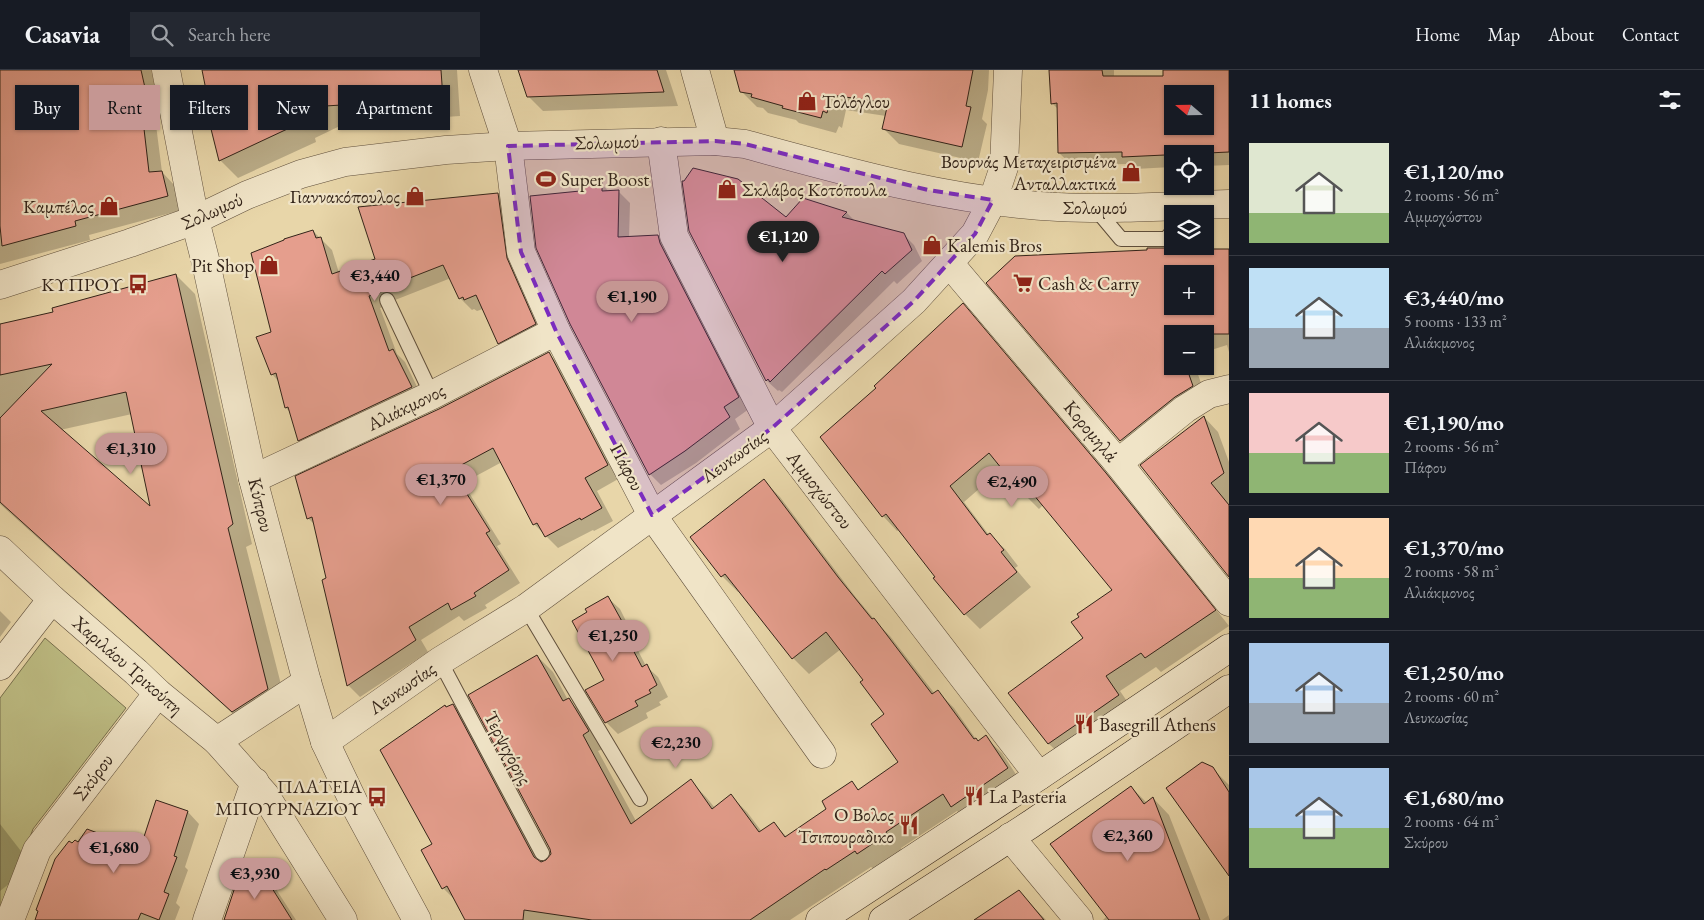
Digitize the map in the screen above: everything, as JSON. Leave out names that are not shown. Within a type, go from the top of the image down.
[{"type":"street","name":"Κύπρου","points":[[166,70],[195,220],[253,479],[307,682],[325,742],[356,807],[417,920]]},
{"type":"street","name":"Πάφου","points":[[483,70],[508,146],[521,252],[556,331],[652,515],[822,754]]},
{"type":"street","points":[[695,70],[715,141]]},
{"type":"street","name":"Λευκωσίας","points":[[325,742],[440,662],[526,608],[772,428],[914,301],[975,234],[993,200],[1004,167],[1008,70]]},
{"type":"street","name":"Αμμοχώστου","points":[[661,141],[674,236],[772,428],[1039,776]]},
{"type":"street","name":"Σολωμού","points":[[0,285],[195,220],[247,195],[301,174],[345,162],[446,150],[508,146],[715,141],[745,144],[928,190],[993,200],[1056,207],[1164,209]]},
{"type":"street","name":"Σολωμού","points":[[1214,206],[1229,204]]},
{"type":"street","name":"Κορομηλά","points":[[949,263],[1118,463],[1229,602]]},
{"type":"street","name":"Αλιάκμονος","points":[[253,479],[432,395],[556,331]]},
{"type":"street","points":[[1118,463],[1185,408],[1209,394],[1229,389]]},
{"type":"street","name":"Χαριλάου Τρικούπη","points":[[0,550],[158,693],[217,741],[255,782]]},
{"type":"street","points":[[0,666],[52,599]]},
{"type":"street","points":[[820,920],[1229,648]]},
{"type":"street","points":[[217,741],[307,682]]},
{"type":"street","points":[[883,920],[1031,824],[1229,689]]},
{"type":"street","name":"Σκύρου","points":[[10,920],[37,850],[158,693]]},
{"type":"street","points":[[207,920],[255,782]]},
{"type":"street","points":[[255,782],[265,794],[343,920]]},
{"type":"street","points":[[1010,837],[1079,920]]},
{"type":"lane","points":[[1095,208],[1121,238],[1164,239]]},
{"type":"lane","points":[[387,300],[432,395]]},
{"type":"lane","points":[[526,608],[640,799]]},
{"type":"lane","name":"Τερψιχόρης","points":[[440,662],[542,852]]},
{"type":"highlighted area","points":[[715,141],[745,144],[928,190],[993,200],[975,234],[914,301],[772,428],[652,515],[556,331],[521,252],[508,146]]},
{"type":"shaded area","points":[[45,638],[126,708],[33,829],[0,918],[0,698]]},
{"type":"building","points":[[0,70],[141,70],[144,85],[89,85],[89,130],[144,130],[149,172],[162,171],[168,196],[75,221],[76,226],[2,246],[0,226]]},
{"type":"building","points":[[202,70],[441,70],[442,85],[338,85],[338,105],[328,106],[328,85],[258,85],[258,130],[285,130],[219,161],[211,130],[248,130],[248,85],[205,85]]},
{"type":"building","points":[[518,70],[657,70],[664,92],[527,97]]},
{"type":"building","points":[[734,70],[973,70],[966,106],[971,107],[962,147],[882,129],[888,103],[831,95],[827,113],[823,111],[821,118],[782,108],[783,106],[751,97],[752,94],[740,92]]},
{"type":"building","points":[[1049,70],[1102,70],[1103,76],[1163,76],[1163,70],[1229,70],[1229,152],[1214,153],[1214,145],[1164,145],[1164,155],[1122,157],[1122,152],[1058,153],[1057,103],[1051,104]]},
{"type":"building","points":[[693,168],[738,179],[786,217],[803,198],[847,212],[842,217],[904,233],[912,250],[885,274],[882,271],[770,382],[768,379],[766,381],[689,231],[682,181],[684,181]]},
{"type":"building","points":[[602,182],[602,191],[619,190],[618,237],[658,235],[660,243],[739,397],[724,407],[730,417],[649,475],[570,324],[536,248],[530,196],[580,191],[580,183]]},
{"type":"building","points":[[498,193],[507,258],[536,324],[498,344],[476,295],[464,300],[463,297],[459,299],[443,265],[379,290],[380,293],[369,296],[389,351],[393,349],[412,387],[298,441],[288,407],[285,408],[276,373],[271,375],[256,337],[271,332],[251,253],[284,239],[313,230],[316,238],[321,237],[332,274],[375,259],[358,207]]},
{"type":"building","points":[[1147,248],[1164,248],[1164,255],[1214,255],[1214,249],[1229,249],[1229,334],[1214,334],[1214,325],[1164,325],[1164,375],[1189,375],[1193,386],[1175,397],[1120,441],[986,283],[1015,256],[1147,250]]},
{"type":"building","points":[[176,274],[233,524],[228,528],[268,689],[232,712],[0,502],[0,418],[52,364],[0,375],[0,324],[53,312],[52,308]],"holes":[[[126,392],[150,506],[41,411]]]},
{"type":"building","points":[[963,303],[1106,473],[1216,610],[1145,658],[1141,653],[1106,676],[1119,695],[1048,744],[1008,693],[1083,638],[1071,622],[1079,617],[1077,614],[1112,590],[1033,494],[1028,491],[1023,495],[989,453],[950,486],[987,535],[990,533],[1004,550],[1001,552],[1017,572],[964,615],[933,578],[935,577],[886,514],[882,517],[820,437],[876,388],[874,386]]},
{"type":"building","points":[[549,352],[608,465],[585,478],[602,508],[545,537],[537,523],[533,525],[493,448],[452,470],[490,531],[486,533],[509,570],[474,593],[476,596],[451,610],[448,603],[409,627],[416,640],[347,686],[322,580],[326,578],[312,517],[307,519],[295,476],[439,409]]},
{"type":"building","points":[[1204,416],[1224,473],[1211,483],[1229,505],[1229,577],[1140,465]]},
{"type":"building","points":[[764,479],[838,577],[872,619],[874,618],[932,694],[938,690],[974,739],[976,738],[978,741],[986,735],[1008,768],[951,807],[943,794],[857,854],[855,851],[825,869],[750,920],[592,920],[524,910],[523,920],[465,920],[447,886],[442,889],[421,850],[432,844],[380,750],[445,705],[446,707],[453,704],[534,857],[541,862],[546,860],[551,854],[550,849],[468,695],[537,655],[563,701],[569,698],[589,731],[583,735],[631,824],[691,779],[712,809],[731,794],[759,832],[774,822],[785,837],[826,809],[822,801],[852,781],[858,790],[898,762],[871,724],[884,714],[860,682],[863,680],[826,632],[792,659],[725,574],[721,577],[690,537]]},
{"type":"building","points":[[608,596],[624,625],[621,627],[642,667],[647,664],[657,685],[649,690],[651,693],[635,701],[638,706],[605,723],[585,690],[604,680],[572,621],[587,612],[585,609]]},
{"type":"building","points":[[1202,762],[1213,767],[1229,792],[1229,876],[1166,788]]},
{"type":"building","points":[[1131,786],[1144,804],[1153,797],[1200,920],[1109,920],[1050,844]]},
{"type":"building","points":[[156,800],[188,811],[174,856],[177,857],[164,892],[169,894],[159,920],[141,913],[138,920],[35,920],[38,911],[36,910],[55,859],[69,841],[72,843],[75,840],[78,842],[87,829],[140,849]]},
{"type":"building","points":[[260,869],[292,920],[224,920],[237,881],[243,873],[251,874]]},
{"type":"building","points":[[1019,890],[1044,920],[974,920]]},
{"type":"place","name":"Τολόγλου","points":[[807,101]]},
{"type":"place","name":"Βουρνάς Μεταχειρισμένα Ανταλλακτικά","points":[[1131,172]]},
{"type":"place","name":"Super Boost","points":[[546,179]]},
{"type":"place","name":"Σκλάβος Κοτόπουλα","points":[[727,189]]},
{"type":"place","name":"Γιαννακόπουλος","points":[[415,196]]},
{"type":"place","name":"Καμπέλος","points":[[109,206]]},
{"type":"place","name":"Kalemis Bros","points":[[932,245]]},
{"type":"place","name":"Pit Shop","points":[[269,265]]},
{"type":"place","name":"Cash & Carry","points":[[1023,283]]},
{"type":"place","name":"ΚΥΠΡΟΥ","points":[[138,284]]},
{"type":"place","name":"Basegrill Athens","points":[[1084,724]]},
{"type":"place","name":"La Pasteria","points":[[974,796]]},
{"type":"place","name":"ΠΛΑΤΕΙΑ ΜΠΟΥΡΝΑΖΙΟΥ","points":[[377,797]]},
{"type":"place","name":"Ο Βολος Τσιπουραδικο","points":[[909,825]]}]
